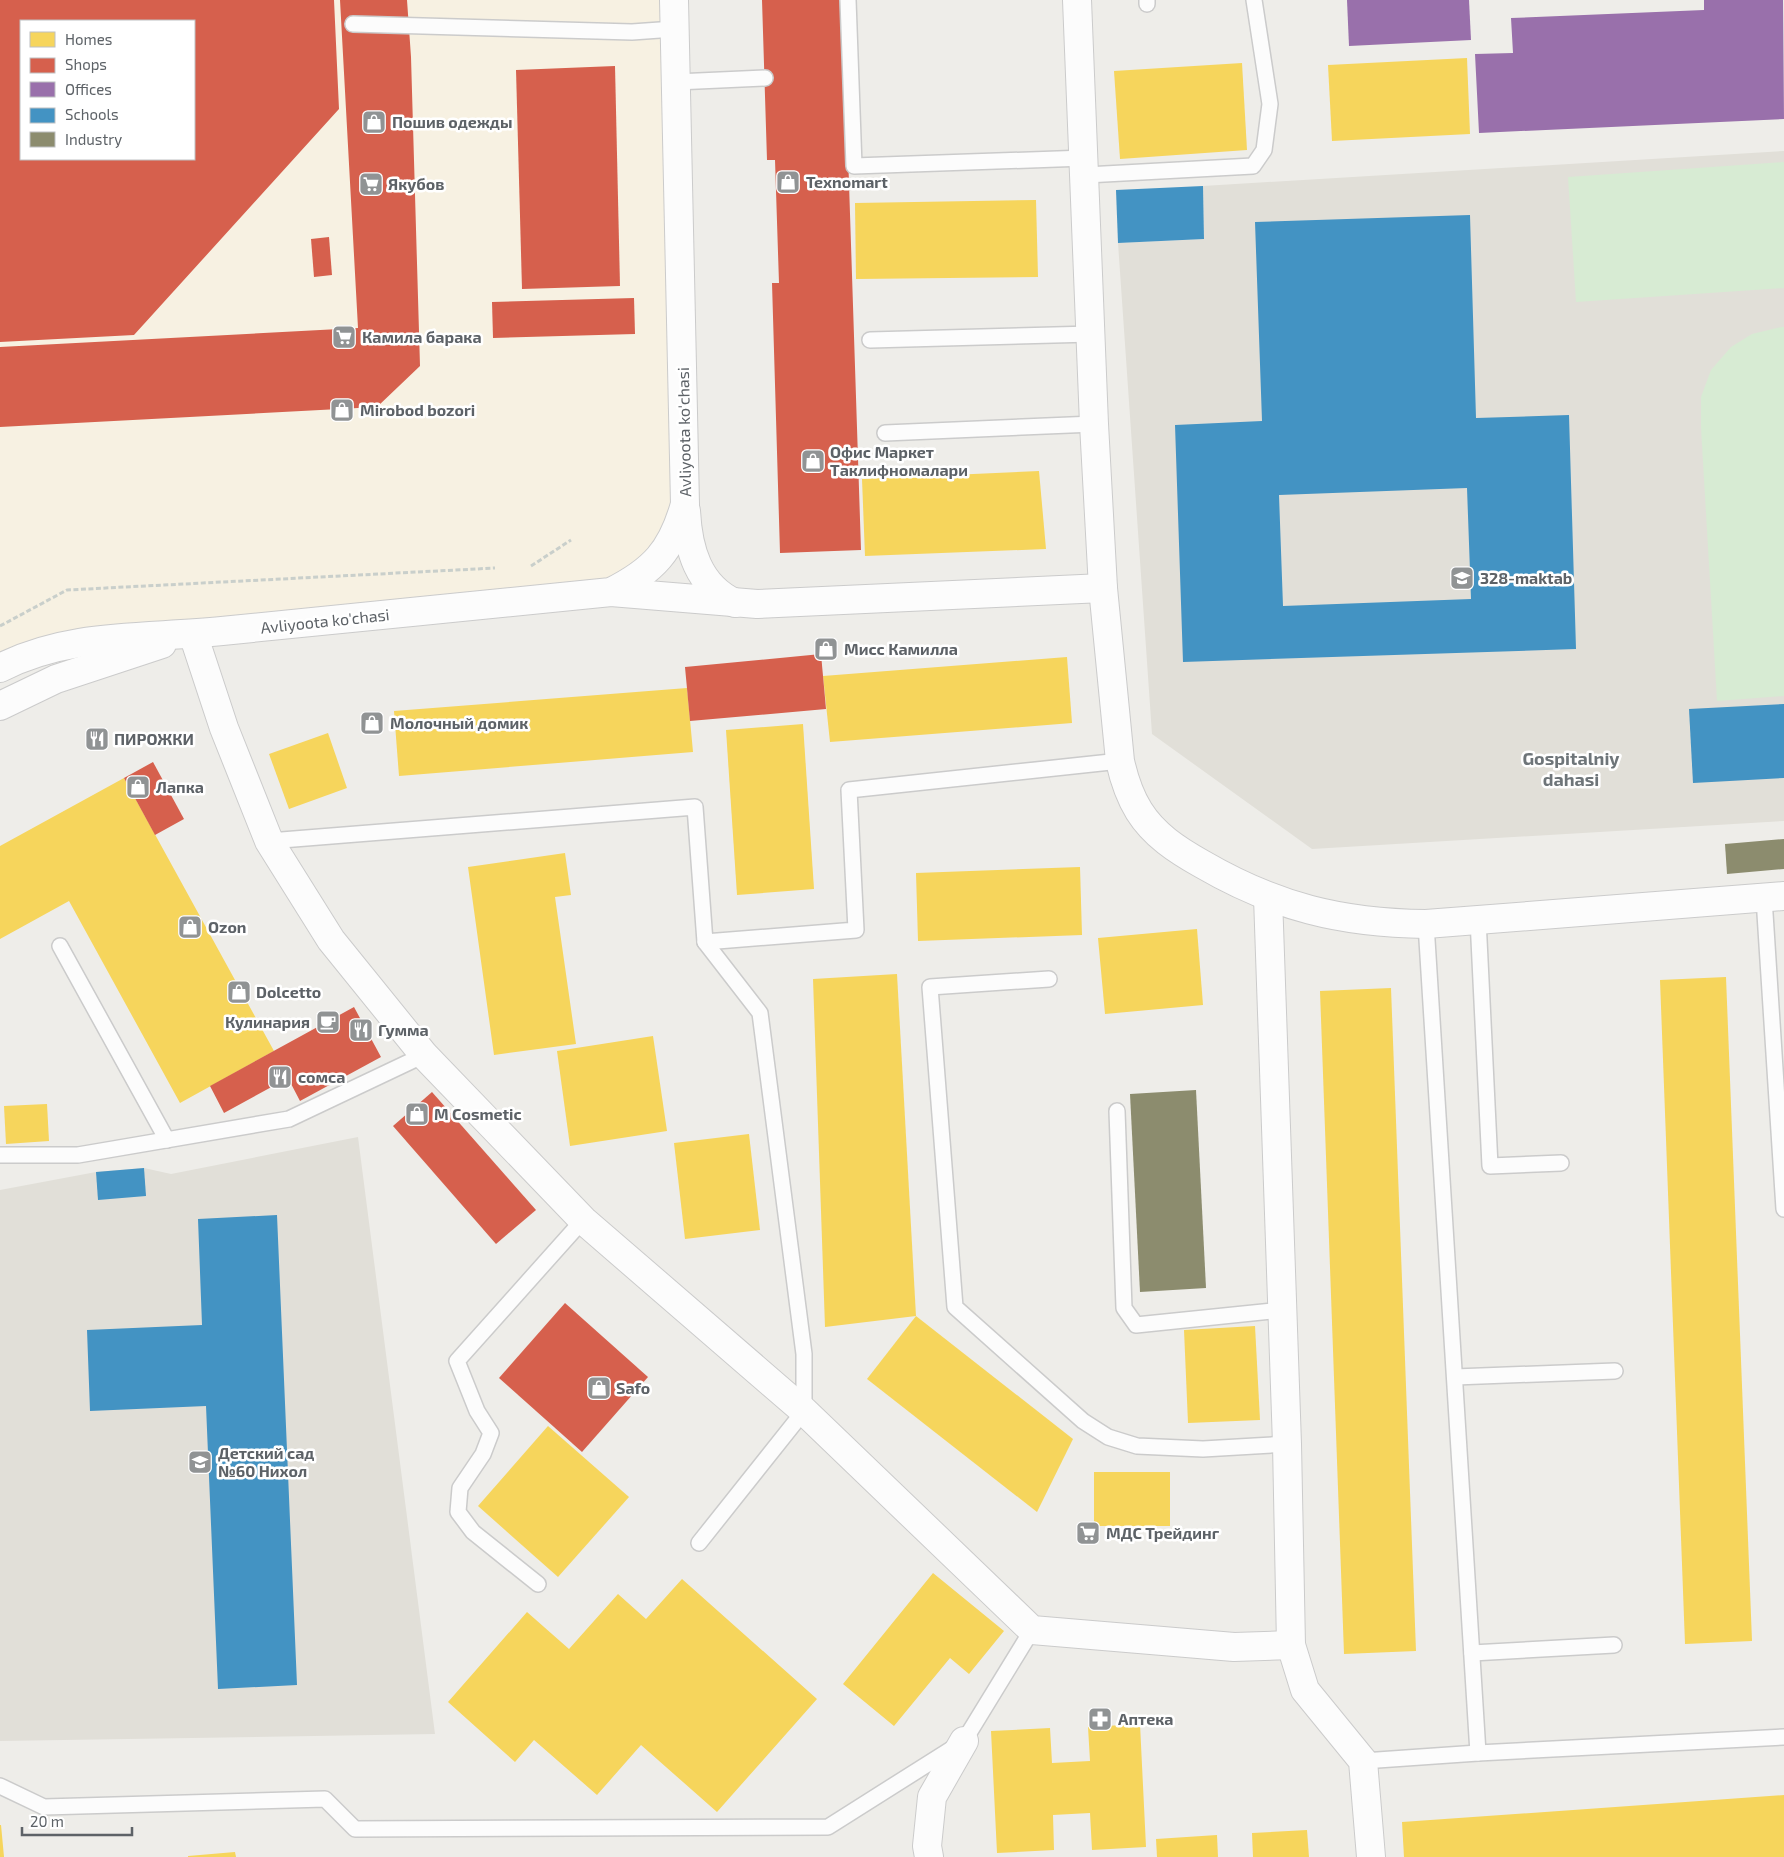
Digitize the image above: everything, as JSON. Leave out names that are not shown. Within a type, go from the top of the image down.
[{"type":"street","name":"Avliyoota ko'chasi","points":[[0,668],[24,657],[57,646],[124,636],[193,634],[611,592],[639,577],[661,558],[676,532],[685,504],[674,0]]},
{"type":"street","points":[[1077,0],[1092,334],[1094,424],[1103,588],[1120,761],[1126,787],[1139,811],[1156,832],[1176,849],[1213,871],[1268,897],[1307,911],[1349,919],[1387,923],[1426,924],[1774,897]]},
{"type":"street","points":[[685,504],[687,536],[696,564],[712,588],[723,597],[735,602]]},
{"type":"street","points":[[611,592],[766,603],[1103,588]]},
{"type":"street","name":"Avliyoota ko'chasi","points":[[0,706],[56,679],[193,634]]},
{"type":"street","points":[[193,634],[224,728],[269,841],[331,940],[424,1055],[583,1220],[804,1411],[1032,1630],[1234,1647],[1291,1645]]},
{"type":"street","points":[[1268,897],[1287,1444],[1291,1645],[1305,1690],[1363,1761],[1370,1857]]},
{"type":"street","points":[[929,1857],[927,1846],[932,1797],[964,1741]]},
{"type":"lane","points":[[848,0],[848,74],[854,166],[1253,166],[1264,150],[1270,104],[1254,0]]},
{"type":"lane","points":[[352,24],[632,32],[674,29]]},
{"type":"lane","points":[[676,82],[765,78]]},
{"type":"lane","points":[[870,340],[1092,334]]},
{"type":"lane","points":[[885,433],[1094,424]]},
{"type":"lane","points":[[705,942],[856,930],[849,790],[1120,761]]},
{"type":"lane","points":[[269,841],[695,807],[705,942],[760,1013],[804,1354],[804,1411],[699,1543]]},
{"type":"lane","points":[[1774,897],[1784,1209]]},
{"type":"lane","points":[[1478,919],[1490,1166],[1561,1163]]},
{"type":"lane","points":[[1426,924],[1478,1753]]},
{"type":"lane","points":[[60,946],[167,1140]]},
{"type":"lane","points":[[1049,979],[930,987],[955,1307],[1083,1421],[1108,1438],[1137,1446],[1203,1449],[1287,1444]]},
{"type":"lane","points":[[0,1155],[78,1154],[289,1119],[424,1055]]},
{"type":"lane","points":[[1117,1111],[1124,1308],[1136,1325],[1282,1310]]},
{"type":"lane","points":[[538,1584],[473,1532],[458,1512],[460,1488],[483,1454],[491,1433],[477,1411],[457,1362],[583,1220]]},
{"type":"lane","points":[[1455,1377],[1615,1371]]},
{"type":"lane","points":[[0,1786],[44,1807],[324,1799],[355,1829],[828,1827],[964,1741],[1032,1630]]},
{"type":"lane","points":[[1472,1653],[1614,1646]]},
{"type":"lane","points":[[1363,1761],[1784,1737]]},
{"type":"path","points":[[521,566],[531,566],[571,540]]},
{"type":"path","points":[[0,626],[67,590],[501,567]]},
{"type":"shaded area","name":"Mirobod bozori","points":[[0,0],[674,0],[685,504],[639,577],[193,634],[0,668]]},
{"type":"shaded area","name":"328-maktab","points":[[1784,151],[1784,821],[1312,849],[1152,734],[1118,243],[1204,239],[1203,186]]},
{"type":"shaded area","name":"Детский сад №60 Нихол","points":[[358,1137],[435,1734],[0,1741],[0,1190],[96,1172],[144,1168],[171,1174]]},
{"type":"green space","points":[[1784,162],[1784,288],[1576,302],[1568,177]]},
{"type":"green space","points":[[1784,327],[1784,696],[1717,701],[1701,428],[1701,397],[1711,370],[1731,347],[1752,334]]},
{"type":"building: Homes","points":[[1467,58],[1470,134],[1332,141],[1328,65]]},
{"type":"building: Homes","points":[[1242,63],[1247,150],[1120,159],[1114,71]]},
{"type":"building: Homes","points":[[1036,200],[1038,277],[856,279],[855,203]]},
{"type":"building: Homes","points":[[1039,471],[1046,549],[865,556],[862,479]]},
{"type":"building: Homes","points":[[1067,657],[1072,723],[830,742],[823,676]]},
{"type":"building: Homes","points":[[687,688],[693,752],[399,776],[394,711]]},
{"type":"building: Homes","points":[[803,724],[814,889],[737,895],[726,730]]},
{"type":"building: Homes","points":[[328,733],[347,788],[289,809],[269,754]]},
{"type":"building: Homes","points":[[124,778],[274,1051],[180,1103],[69,901],[0,939],[0,846]]},
{"type":"building: Homes","points":[[565,853],[571,895],[555,897],[576,1044],[494,1055],[468,867]]},
{"type":"building: Homes","points":[[1080,867],[1082,935],[918,941],[916,873]]},
{"type":"building: Homes","points":[[1197,929],[1203,1005],[1105,1014],[1098,938]]},
{"type":"building: Homes","points":[[897,974],[916,1316],[825,1327],[813,979]]},
{"type":"building: Homes","points":[[1726,977],[1752,1641],[1685,1644],[1660,980]]},
{"type":"building: Homes","points":[[1391,988],[1416,1651],[1344,1654],[1320,991]]},
{"type":"building: Homes","points":[[653,1036],[667,1131],[570,1146],[557,1051]]},
{"type":"building: Homes","points":[[47,1104],[49,1141],[6,1144],[4,1106]]},
{"type":"building: Homes","points":[[749,1134],[760,1230],[685,1239],[674,1143]]},
{"type":"building: Homes","points":[[916,1316],[1073,1439],[1037,1512],[867,1379]]},
{"type":"building: Homes","points":[[1255,1326],[1260,1420],[1188,1423],[1184,1330]]},
{"type":"building: Homes","points":[[548,1426],[629,1497],[558,1577],[478,1506]]},
{"type":"building: Homes","points":[[1094,1472],[1170,1472],[1170,1526],[1094,1526]]},
{"type":"building: Homes","points":[[933,1573],[1004,1631],[969,1674],[950,1658],[894,1726],[843,1684]]},
{"type":"building: Homes","points":[[682,1579],[817,1699],[717,1812],[641,1745],[597,1795],[534,1740],[515,1762],[448,1702],[527,1612],[569,1649],[618,1594],[646,1619]]},
{"type":"building: Homes","points":[[1140,1724],[1146,1847],[1092,1850],[1090,1813],[1053,1815],[1054,1850],[997,1853],[991,1731],[1050,1728],[1052,1763],[1090,1761],[1088,1727]]},
{"type":"building: Homes","points":[[1784,1795],[1784,1857],[1404,1857],[1402,1822]]},
{"type":"building: Homes","points":[[1,1825],[4,1857],[0,1857]]},
{"type":"building: Homes","points":[[1307,1830],[1309,1857],[1253,1857],[1252,1833]]},
{"type":"building: Homes","points":[[1217,1835],[1218,1857],[1157,1857],[1156,1839]]},
{"type":"building: Homes","points":[[235,1852],[236,1857],[188,1857],[188,1856]]},
{"type":"building: Shops","points":[[0,0],[334,0],[339,109],[134,335],[0,342]]},
{"type":"building: Shops","points":[[340,0],[407,0],[411,57],[420,366],[377,407],[0,427],[0,347],[358,328]]},
{"type":"building: Shops","points":[[762,0],[843,0],[861,550],[780,553],[772,283],[779,283],[775,160],[767,160]]},
{"type":"building: Shops","points":[[615,66],[620,286],[522,289],[516,70]]},
{"type":"building: Shops","points":[[329,237],[332,275],[314,277],[311,239]]},
{"type":"building: Shops","points":[[634,298],[635,334],[493,338],[492,302]]},
{"type":"building: Shops","points":[[821,654],[826,709],[690,721],[685,667]]},
{"type":"building: Shops","name":"Молочный домик","points":[[378,715],[379,730],[365,731],[365,716]]},
{"type":"building: Shops","points":[[153,762],[184,819],[155,835],[124,778]]},
{"type":"building: Shops","points":[[354,1007],[381,1057],[300,1101],[288,1078],[224,1113],[210,1086]]},
{"type":"building: Shops","points":[[432,1092],[536,1210],[496,1244],[393,1126]]},
{"type":"building: Shops","points":[[565,1303],[648,1377],[582,1452],[499,1378]]},
{"type":"building: Offices","points":[[1347,0],[1469,0],[1471,40],[1349,46]]},
{"type":"building: Offices","points":[[1704,0],[1783,0],[1784,119],[1479,133],[1475,54],[1513,53],[1511,18],[1704,10]]},
{"type":"building: Schools","points":[[1203,186],[1204,239],[1118,243],[1116,190]]},
{"type":"building: Schools","points":[[1470,215],[1476,418],[1569,415],[1576,649],[1183,662],[1175,425],[1262,421],[1255,222]],"holes":[[[1467,488],[1471,599],[1283,606],[1279,495]]]},
{"type":"building: Schools","points":[[1784,704],[1784,778],[1693,783],[1689,709]]},
{"type":"building: Schools","points":[[144,1168],[146,1196],[98,1200],[96,1172]]},
{"type":"building: Schools","points":[[277,1215],[297,1685],[218,1689],[206,1406],[90,1411],[87,1330],[202,1325],[198,1219]]},
{"type":"building: Industry","points":[[1784,839],[1784,869],[1727,874],[1725,844]]},
{"type":"building: Industry","points":[[1196,1090],[1206,1288],[1140,1292],[1130,1094]]},
{"type":"place","name":"Пошив одежды","points":[[374,122]]},
{"type":"place","name":"Texnomart","points":[[788,182]]},
{"type":"place","name":"Якубов","points":[[371,184]]},
{"type":"place","name":"Камила барака","points":[[344,337]]},
{"type":"place","name":"Mirobod bozori","points":[[342,410]]},
{"type":"place","name":"Офис Маркет Таклифномалари","points":[[813,461]]},
{"type":"place","name":"328-maktab","points":[[1462,578]]},
{"type":"place","name":"Мисс Камилла","points":[[826,649]]},
{"type":"place","name":"Молочный домик","points":[[372,723]]},
{"type":"place","name":"ПИРОЖКИ","points":[[97,739]]},
{"type":"place","name":"Лапка","points":[[138,787]]},
{"type":"place","name":"Ozon","points":[[190,927]]},
{"type":"place","name":"Dolcetto","points":[[239,992]]},
{"type":"place","name":"Кулинария","points":[[328,1022]]},
{"type":"place","name":"Гумма","points":[[361,1030]]},
{"type":"place","name":"сомса","points":[[280,1077]]},
{"type":"place","name":"M Cosmetic","points":[[417,1114]]},
{"type":"place","name":"Safo","points":[[599,1388]]},
{"type":"place","name":"Детский сад №60 Нихол","points":[[200,1462]]},
{"type":"place","name":"МДС Трейдинг","points":[[1088,1533]]},
{"type":"place","name":"Аптека","points":[[1100,1719]]},
{"type":"district","name":"Gospitalniy dahasi","points":[[1571,770]]}]
